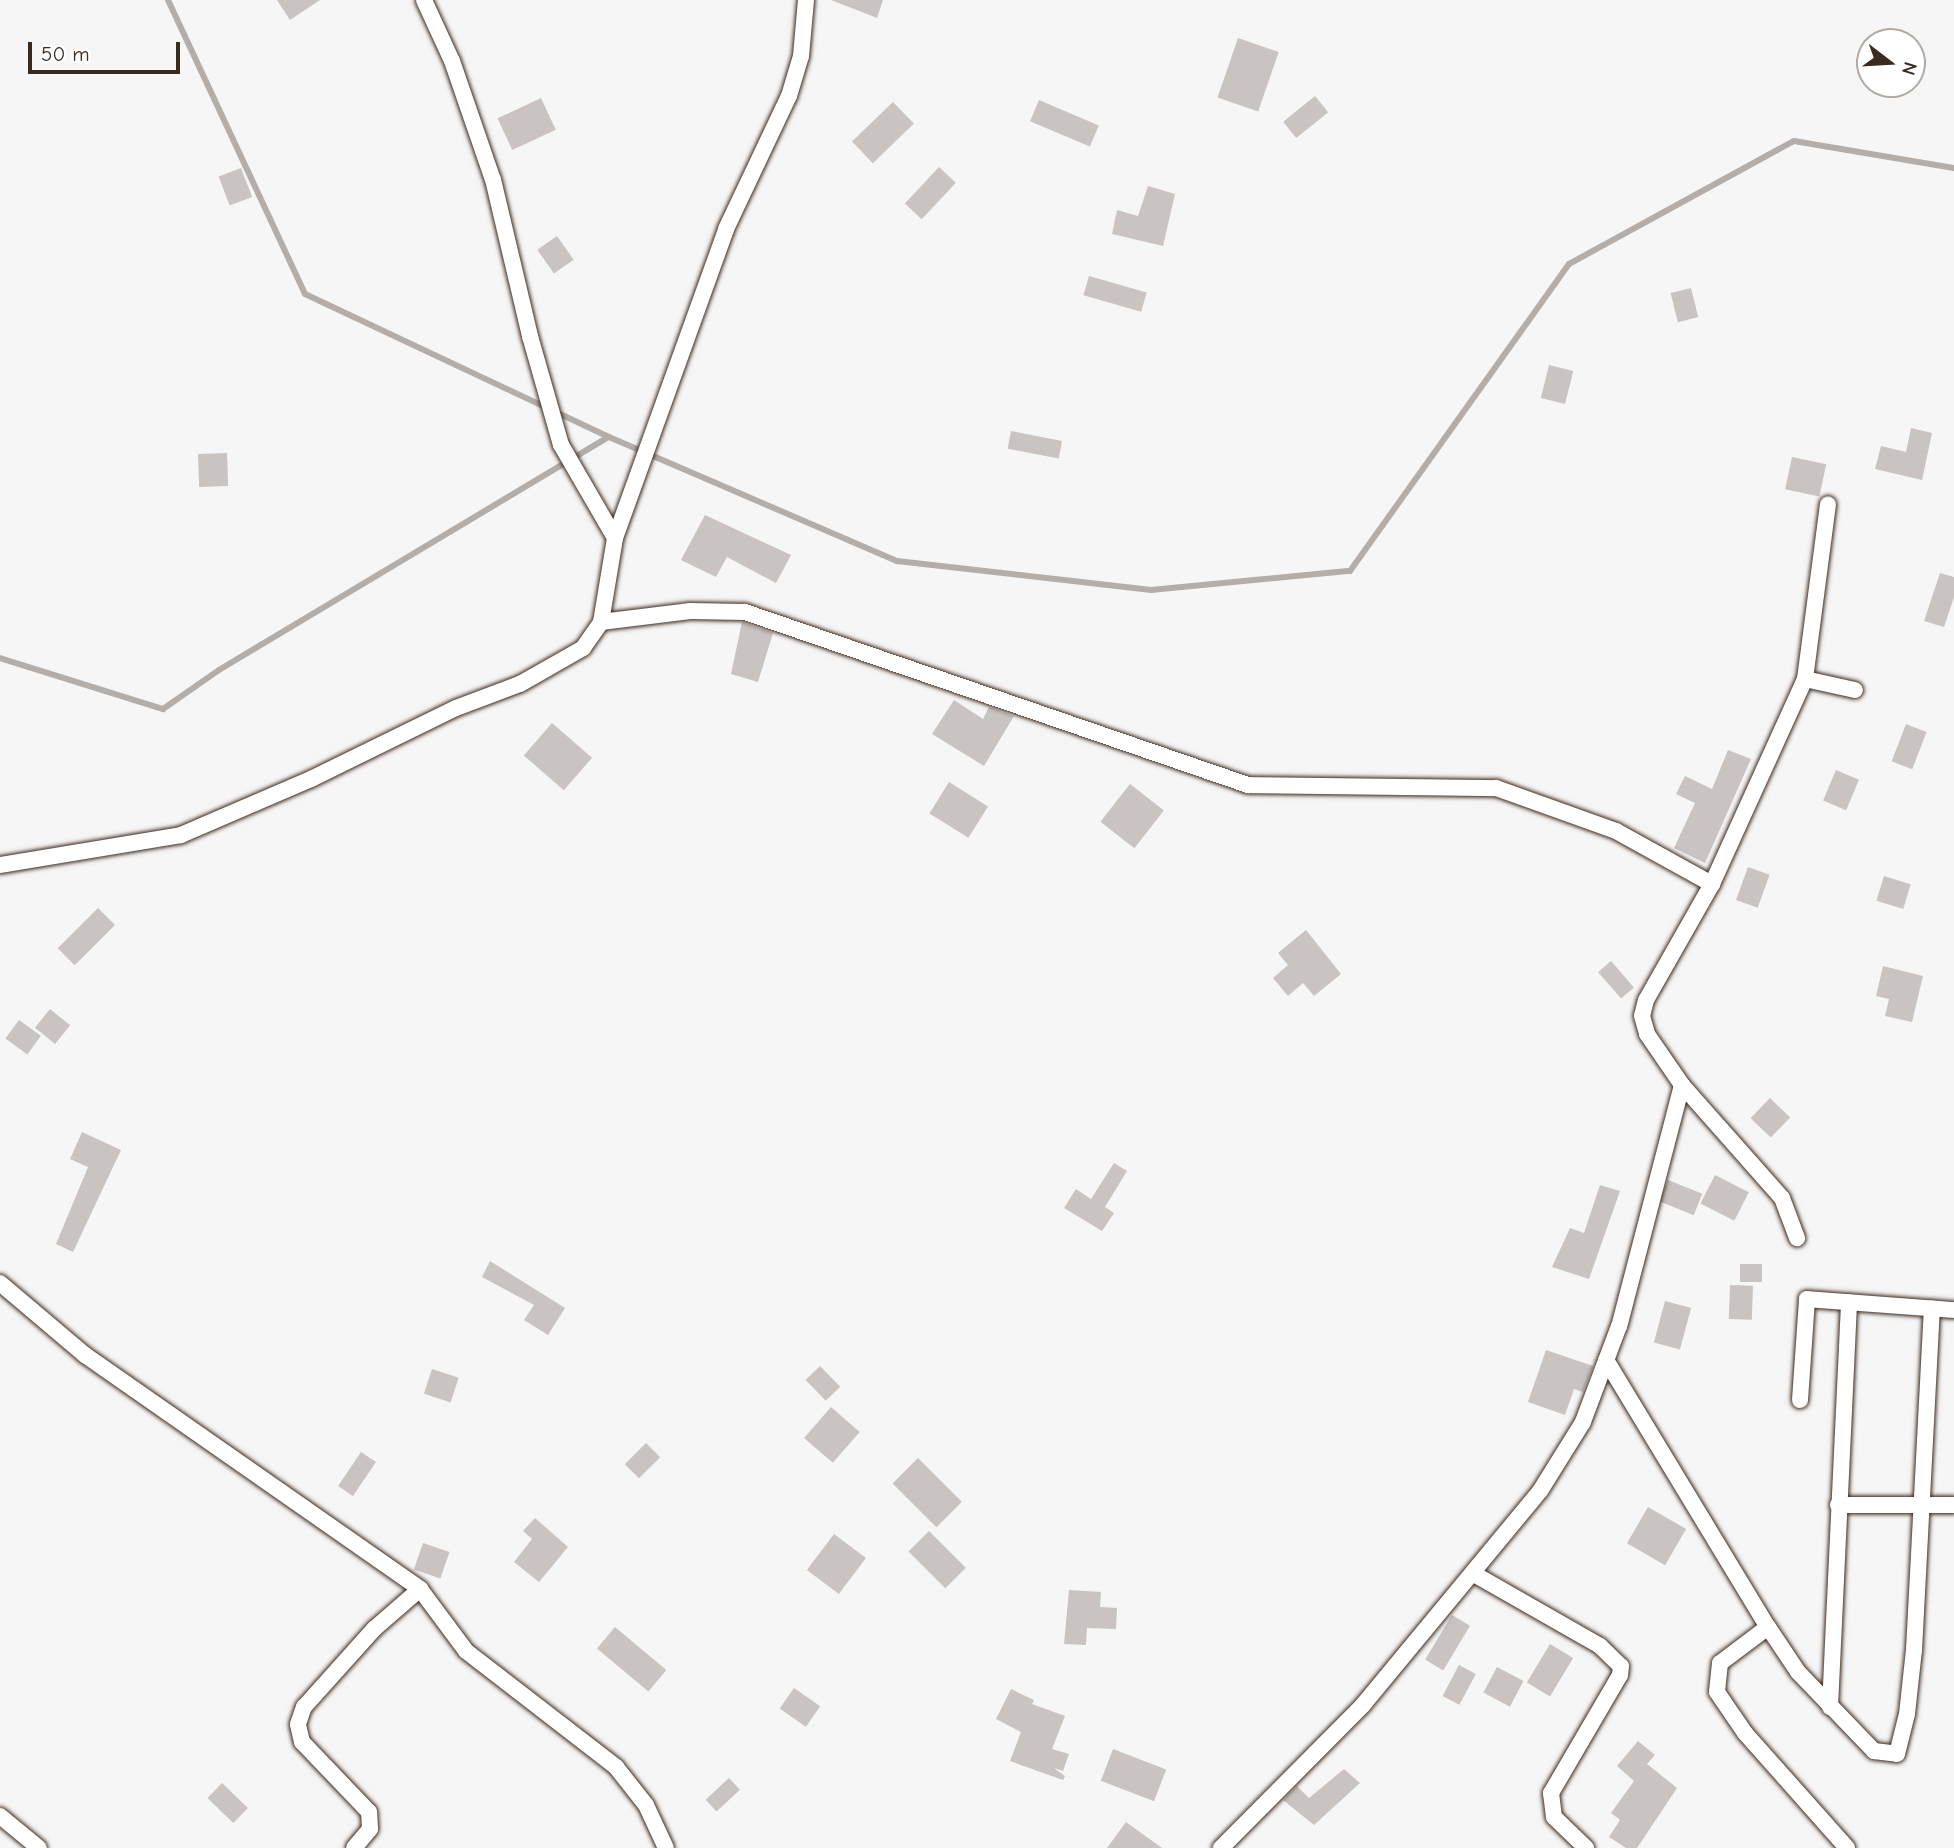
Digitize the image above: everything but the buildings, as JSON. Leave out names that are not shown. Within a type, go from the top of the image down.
[{"type":"street","points":[[424,0],[452,61],[493,180],[549,402],[567,456],[615,538]]},
{"type":"street","points":[[0,865],[181,835],[312,779],[456,708],[520,684],[583,648],[601,622],[615,538],[726,229],[789,96],[801,56],[806,0]]},
{"type":"street","points":[[1797,1238],[1782,1198],[1682,1084],[1647,1034],[1642,1016],[1646,1000],[1712,884],[1805,678],[1828,505]]},
{"type":"street","points":[[601,622],[690,611],[745,612],[1248,785],[1496,788],[1616,831],[1712,884]]},
{"type":"street","points":[[1805,678],[1855,690]]},
{"type":"street","points":[[1222,1848],[1363,1705],[1474,1574],[1540,1491],[1562,1457],[1583,1422],[1606,1360],[1682,1084]]},
{"type":"street","points":[[0,1283],[85,1355],[420,1589],[466,1651],[616,1768],[646,1805],[666,1848]]},
{"type":"street","points":[[1800,1400],[1807,1299],[1954,1310]]},
{"type":"street","points":[[1830,1707],[1849,1302]]},
{"type":"street","points":[[1606,1360],[1798,1672],[1874,1751],[1897,1754],[1911,1676],[1932,1308]]},
{"type":"street","points":[[1838,1504],[1954,1505]]},
{"type":"street","points":[[1474,1574],[1600,1646],[1621,1666],[1620,1675],[1551,1793],[1554,1817],[1586,1848]]},
{"type":"street","points":[[354,1848],[370,1829],[369,1812],[302,1742],[298,1724],[304,1707],[365,1639],[420,1589]]},
{"type":"street","points":[[1768,1627],[1720,1663],[1717,1692],[1745,1732],[1847,1848]]},
{"type":"street","points":[[0,1816],[39,1848]]},
{"type":"waterway","points":[[168,0],[305,294],[609,437],[897,561],[1151,590],[1350,571],[1569,264],[1794,141],[1954,168]]},
{"type":"waterway","points":[[0,658],[163,709],[219,670],[609,437]]}]
